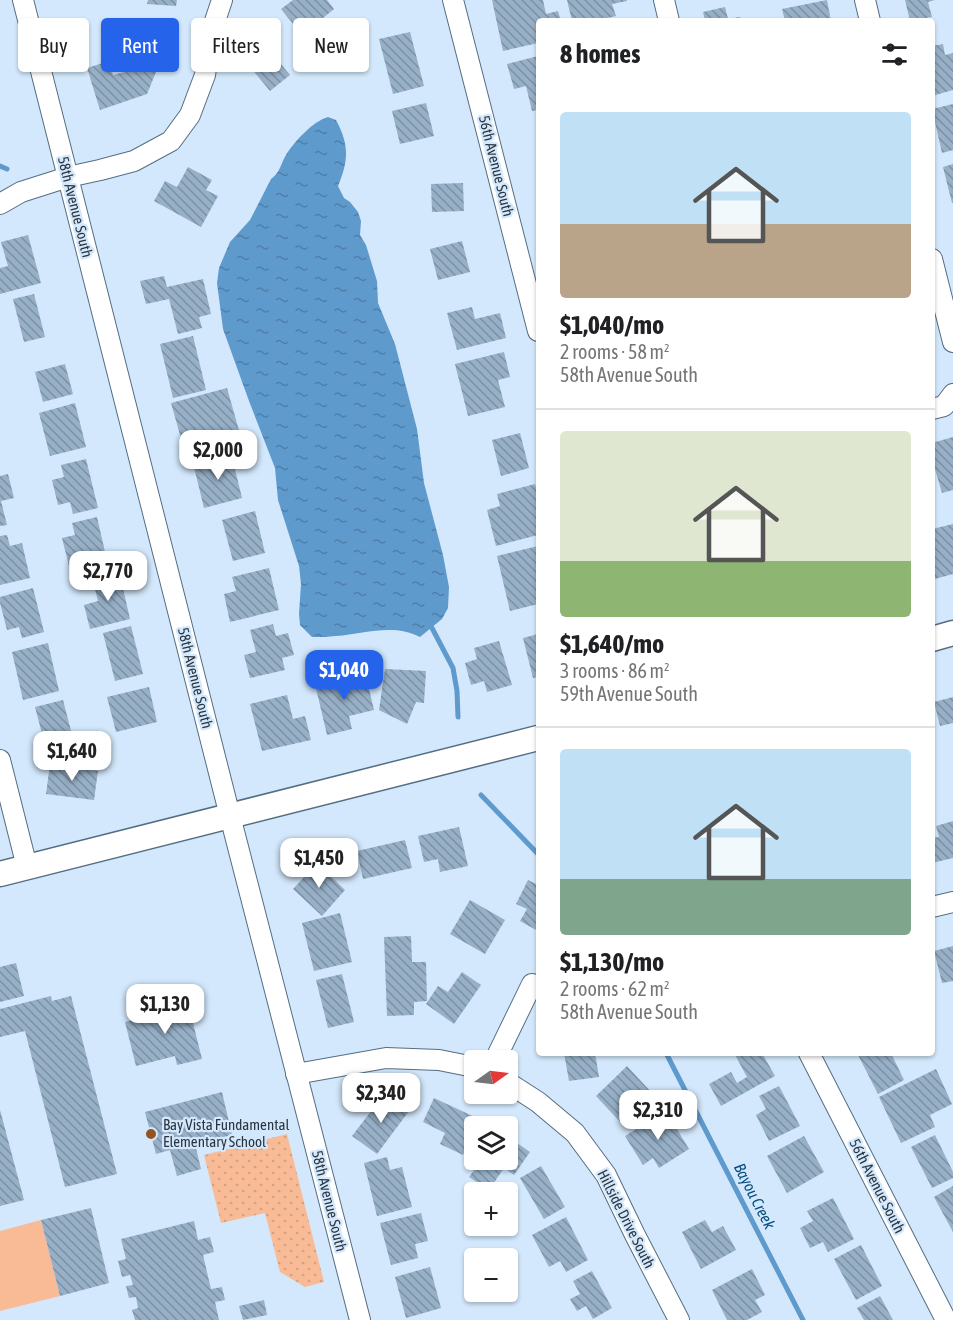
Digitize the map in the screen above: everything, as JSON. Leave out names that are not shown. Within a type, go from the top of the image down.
[{"type":"street","name":"58th Avenue South","points":[[23,0],[360,1320]]},
{"type":"street","points":[[0,204],[21,192],[68,177],[134,161],[171,141],[190,115],[205,75],[212,30],[222,0]]},
{"type":"street","name":"56th Avenue South","points":[[453,0],[536,323]]},
{"type":"street","points":[[664,0],[668,18]]},
{"type":"street","points":[[865,0],[869,18]]},
{"type":"street","points":[[935,271],[953,342]]},
{"type":"street","points":[[935,408],[944,406],[953,394]]},
{"type":"street","points":[[935,638],[953,633]]},
{"type":"street","points":[[0,874],[536,739]]},
{"type":"street","points":[[0,760],[27,867]]},
{"type":"street","points":[[935,906],[953,902]]},
{"type":"street","points":[[500,1050],[532,984]]},
{"type":"street","name":"56th Avenue South","points":[[811,1056],[946,1320]]},
{"type":"street","points":[[296,1074],[386,1058],[439,1060],[464,1066]]},
{"type":"street","name":"Hillside Drive South","points":[[518,1089],[538,1102],[575,1133],[606,1175],[678,1320]]},
{"type":"shaded area","points":[[287,1134],[324,1282],[305,1287],[280,1272],[265,1213],[221,1223],[204,1155]]},
{"type":"shaded area","points":[[41,1220],[60,1296],[0,1311],[0,1231]]},
{"type":"water","points":[[328,117],[336,120],[343,137],[346,160],[338,186],[344,198],[358,212],[361,221],[360,235],[366,245],[377,281],[378,303],[395,344],[417,429],[424,483],[449,587],[448,608],[442,619],[420,637],[399,631],[378,630],[312,637],[300,625],[299,566],[278,500],[275,468],[223,329],[217,283],[219,268],[230,242],[250,220],[271,179],[294,144],[310,127]]},
{"type":"building","points":[[148,0],[177,0],[176,6],[147,4]]},
{"type":"building","points":[[293,0],[327,0],[334,9],[323,18],[293,18],[293,24],[281,9]]},
{"type":"building","points":[[492,0],[543,0],[546,14],[558,11],[560,18],[536,18],[536,43],[503,51]]},
{"type":"building","points":[[567,0],[627,0],[612,4],[616,16],[571,18]]},
{"type":"building","points":[[827,0],[830,18],[784,18],[782,9]]},
{"type":"building","points":[[905,0],[935,0],[928,2],[932,17],[909,18]]},
{"type":"building","points":[[725,7],[728,18],[704,18],[703,12]]},
{"type":"building","points":[[410,32],[424,86],[393,94],[379,39]]},
{"type":"building","points":[[943,44],[945,55],[953,53],[953,90],[935,95],[935,45]]},
{"type":"building","points":[[536,57],[536,110],[532,111],[526,86],[514,89],[507,64]]},
{"type":"building","points":[[101,64],[101,72],[112,72],[113,75],[124,72],[156,72],[147,94],[100,110],[88,72],[89,67]]},
{"type":"building","points":[[281,64],[290,75],[270,91],[254,72],[281,72]]},
{"type":"building","points":[[426,103],[434,136],[400,144],[392,111]]},
{"type":"building","points":[[953,104],[953,150],[942,153],[935,122],[935,108]]},
{"type":"building","points":[[953,164],[953,203],[952,203],[943,167]]},
{"type":"building","points":[[188,167],[212,180],[206,190],[218,196],[201,227],[154,201],[165,181],[177,187]]},
{"type":"building","points":[[463,183],[464,211],[432,212],[431,184]]},
{"type":"building","points":[[28,235],[41,283],[0,294],[0,268],[8,266],[1,242]]},
{"type":"building","points":[[462,241],[470,272],[438,280],[430,249]]},
{"type":"building","points":[[164,276],[167,287],[203,279],[211,314],[199,317],[202,328],[178,334],[169,299],[146,304],[140,281]]},
{"type":"building","points":[[34,294],[45,337],[24,342],[13,299]]},
{"type":"building","points":[[472,307],[475,319],[500,313],[506,338],[457,350],[447,313]]},
{"type":"building","points":[[193,336],[206,390],[173,398],[160,344]]},
{"type":"building","points":[[504,352],[510,377],[498,380],[505,407],[468,416],[455,364]]},
{"type":"building","points":[[65,364],[73,394],[43,402],[35,372]]},
{"type":"building","points":[[227,388],[242,441],[186,456],[171,403]]},
{"type":"building","points":[[75,403],[86,447],[50,456],[39,413]]},
{"type":"building","points":[[520,433],[529,468],[501,476],[492,440]]},
{"type":"building","points":[[953,437],[953,490],[942,493],[935,469],[935,442]]},
{"type":"building","points":[[231,453],[242,498],[204,508],[193,463]]},
{"type":"building","points":[[86,459],[98,508],[73,514],[70,502],[58,505],[52,480],[64,477],[61,465]]},
{"type":"building","points":[[8,474],[14,498],[1,501],[7,525],[0,526],[0,476]]},
{"type":"building","points":[[535,484],[536,536],[496,546],[487,510],[500,506],[497,494]]},
{"type":"building","points":[[255,511],[265,553],[233,561],[222,520]]},
{"type":"building","points":[[97,517],[108,565],[71,574],[62,538],[75,535],[72,523]]},
{"type":"building","points":[[953,524],[953,574],[935,579],[935,528]]},
{"type":"building","points":[[7,535],[10,546],[22,543],[30,578],[0,585],[0,536]]},
{"type":"building","points":[[536,546],[536,604],[510,611],[497,556]]},
{"type":"building","points":[[269,568],[279,610],[230,622],[224,594],[236,591],[232,577]]},
{"type":"building","points":[[119,571],[130,619],[90,629],[84,605],[98,601],[92,578]]},
{"type":"building","points":[[33,588],[44,632],[22,638],[19,627],[7,630],[0,597]]},
{"type":"building","points":[[273,624],[276,636],[288,633],[294,655],[282,658],[285,670],[250,678],[244,655],[256,652],[250,630]]},
{"type":"building","points":[[131,626],[143,674],[115,681],[103,633]]},
{"type":"building","points":[[536,635],[536,677],[533,678],[523,638]]},
{"type":"building","points":[[499,641],[512,685],[487,692],[484,681],[471,685],[465,663],[477,659],[474,648]]},
{"type":"building","points":[[48,643],[59,691],[23,700],[12,652]]},
{"type":"building","points":[[385,669],[426,671],[424,703],[416,702],[407,724],[379,710]]},
{"type":"building","points":[[365,672],[374,710],[349,716],[352,729],[327,735],[315,684]]},
{"type":"building","points":[[149,687],[157,722],[116,732],[107,697]]},
{"type":"building","points":[[287,695],[293,719],[305,716],[311,740],[262,751],[250,704]]},
{"type":"building","points":[[953,697],[953,723],[940,726],[935,702]]},
{"type":"building","points":[[63,700],[75,746],[47,753],[35,707]]},
{"type":"building","points":[[50,764],[98,771],[94,800],[46,794]]},
{"type":"building","points":[[953,821],[953,858],[935,862],[935,838],[939,837],[936,826]]},
{"type":"building","points":[[459,827],[468,866],[440,872],[438,859],[424,862],[418,836]]},
{"type":"building","points":[[405,840],[412,868],[363,879],[357,851]]},
{"type":"building","points":[[317,863],[345,890],[322,916],[293,889]]},
{"type":"building","points":[[528,880],[536,884],[536,930],[520,921],[527,909],[516,904]]},
{"type":"building","points":[[470,900],[505,920],[485,954],[450,934]]},
{"type":"building","points":[[340,913],[352,962],[314,971],[302,923]]},
{"type":"building","points":[[411,936],[412,962],[426,962],[427,1001],[414,1002],[414,1015],[387,1016],[384,937]]},
{"type":"building","points":[[953,946],[953,981],[942,983],[935,951]]},
{"type":"building","points":[[16,963],[24,996],[0,1002],[0,967]]},
{"type":"building","points":[[462,972],[481,985],[454,1024],[426,1004],[438,986],[448,992]]},
{"type":"building","points":[[342,974],[354,1022],[328,1028],[316,980]]},
{"type":"building","points":[[186,995],[202,1059],[177,1065],[175,1056],[136,1066],[125,1022],[165,1012],[162,1000]]},
{"type":"building","points":[[51,996],[52,1001],[71,996],[117,1174],[65,1187],[25,1031],[0,1037],[0,1009]]},
{"type":"building","points":[[565,1056],[596,1056],[599,1077],[569,1081]]},
{"type":"building","points":[[736,1056],[764,1056],[775,1076],[721,1106],[709,1084],[731,1072],[737,1083],[747,1077]]},
{"type":"building","points":[[859,1056],[892,1056],[904,1080],[878,1094]]},
{"type":"building","points":[[627,1066],[653,1094],[622,1124],[596,1096]]},
{"type":"building","points":[[936,1069],[952,1104],[930,1115],[935,1127],[901,1143],[879,1097]]},
{"type":"building","points":[[779,1086],[800,1126],[769,1141],[756,1115],[766,1109],[759,1096]]},
{"type":"building","points":[[222,1092],[232,1135],[195,1144],[201,1169],[177,1176],[170,1150],[156,1154],[145,1112]]},
{"type":"building","points":[[385,1093],[409,1111],[377,1154],[352,1136]]},
{"type":"building","points":[[434,1098],[473,1116],[464,1116],[463,1155],[440,1144],[445,1133],[423,1122]]},
{"type":"building","points":[[0,1110],[24,1200],[0,1206]]},
{"type":"building","points":[[666,1111],[689,1149],[659,1168],[653,1158],[643,1165],[625,1136]]},
{"type":"building","points":[[935,1135],[953,1172],[953,1178],[932,1188],[911,1147]]},
{"type":"building","points":[[804,1136],[824,1172],[787,1193],[767,1156]]},
{"type":"building","points":[[518,1144],[530,1152],[518,1169]]},
{"type":"building","points":[[387,1157],[390,1170],[402,1167],[412,1207],[377,1216],[364,1163]]},
{"type":"building","points":[[541,1166],[565,1207],[544,1219],[520,1178]]},
{"type":"building","points":[[474,1170],[503,1170],[494,1182],[477,1182],[469,1177]]},
{"type":"building","points":[[507,1170],[517,1170],[514,1175]]},
{"type":"building","points":[[953,1186],[953,1232],[934,1197]]},
{"type":"building","points":[[833,1198],[854,1239],[828,1252],[823,1242],[810,1248],[800,1228],[813,1221],[807,1211]]},
{"type":"building","points":[[91,1208],[109,1283],[60,1296],[41,1220]]},
{"type":"building","points":[[421,1213],[428,1241],[415,1244],[418,1258],[391,1265],[380,1223]]},
{"type":"building","points":[[566,1217],[588,1260],[566,1272],[560,1261],[549,1267],[532,1235]]},
{"type":"building","points":[[705,1220],[712,1232],[723,1226],[736,1250],[701,1269],[682,1232]]},
{"type":"building","points":[[194,1221],[198,1240],[210,1237],[214,1252],[203,1255],[211,1289],[222,1287],[225,1300],[215,1302],[219,1320],[135,1320],[132,1310],[138,1308],[136,1297],[129,1298],[126,1286],[133,1285],[130,1275],[122,1277],[118,1261],[126,1259],[121,1239]]},
{"type":"building","points":[[861,1245],[882,1286],[856,1300],[834,1259]]},
{"type":"building","points":[[430,1267],[441,1308],[406,1318],[395,1277]]},
{"type":"building","points":[[752,1269],[765,1295],[755,1300],[762,1312],[747,1320],[727,1320],[712,1290]]},
{"type":"building","points":[[592,1271],[612,1308],[593,1319],[586,1306],[577,1311],[570,1299],[580,1294],[573,1281]]},
{"type":"building","points":[[880,1296],[893,1320],[864,1320],[857,1308]]},
{"type":"building","points":[[264,1300],[267,1315],[243,1320],[239,1306]]},
{"type":"waterway","name":"Bayou Creek","points":[[0,166],[7,169]]},
{"type":"waterway","name":"Bayou Creek","points":[[432,628],[453,668],[458,717]]},
{"type":"waterway","name":"Bayou Creek","points":[[481,795],[536,852]]},
{"type":"waterway","name":"Bayou Creek","points":[[668,1056],[803,1320]]},
{"type":"place","name":"Bay Vista Fundamental Elementary School","points":[[151,1134]]}]
